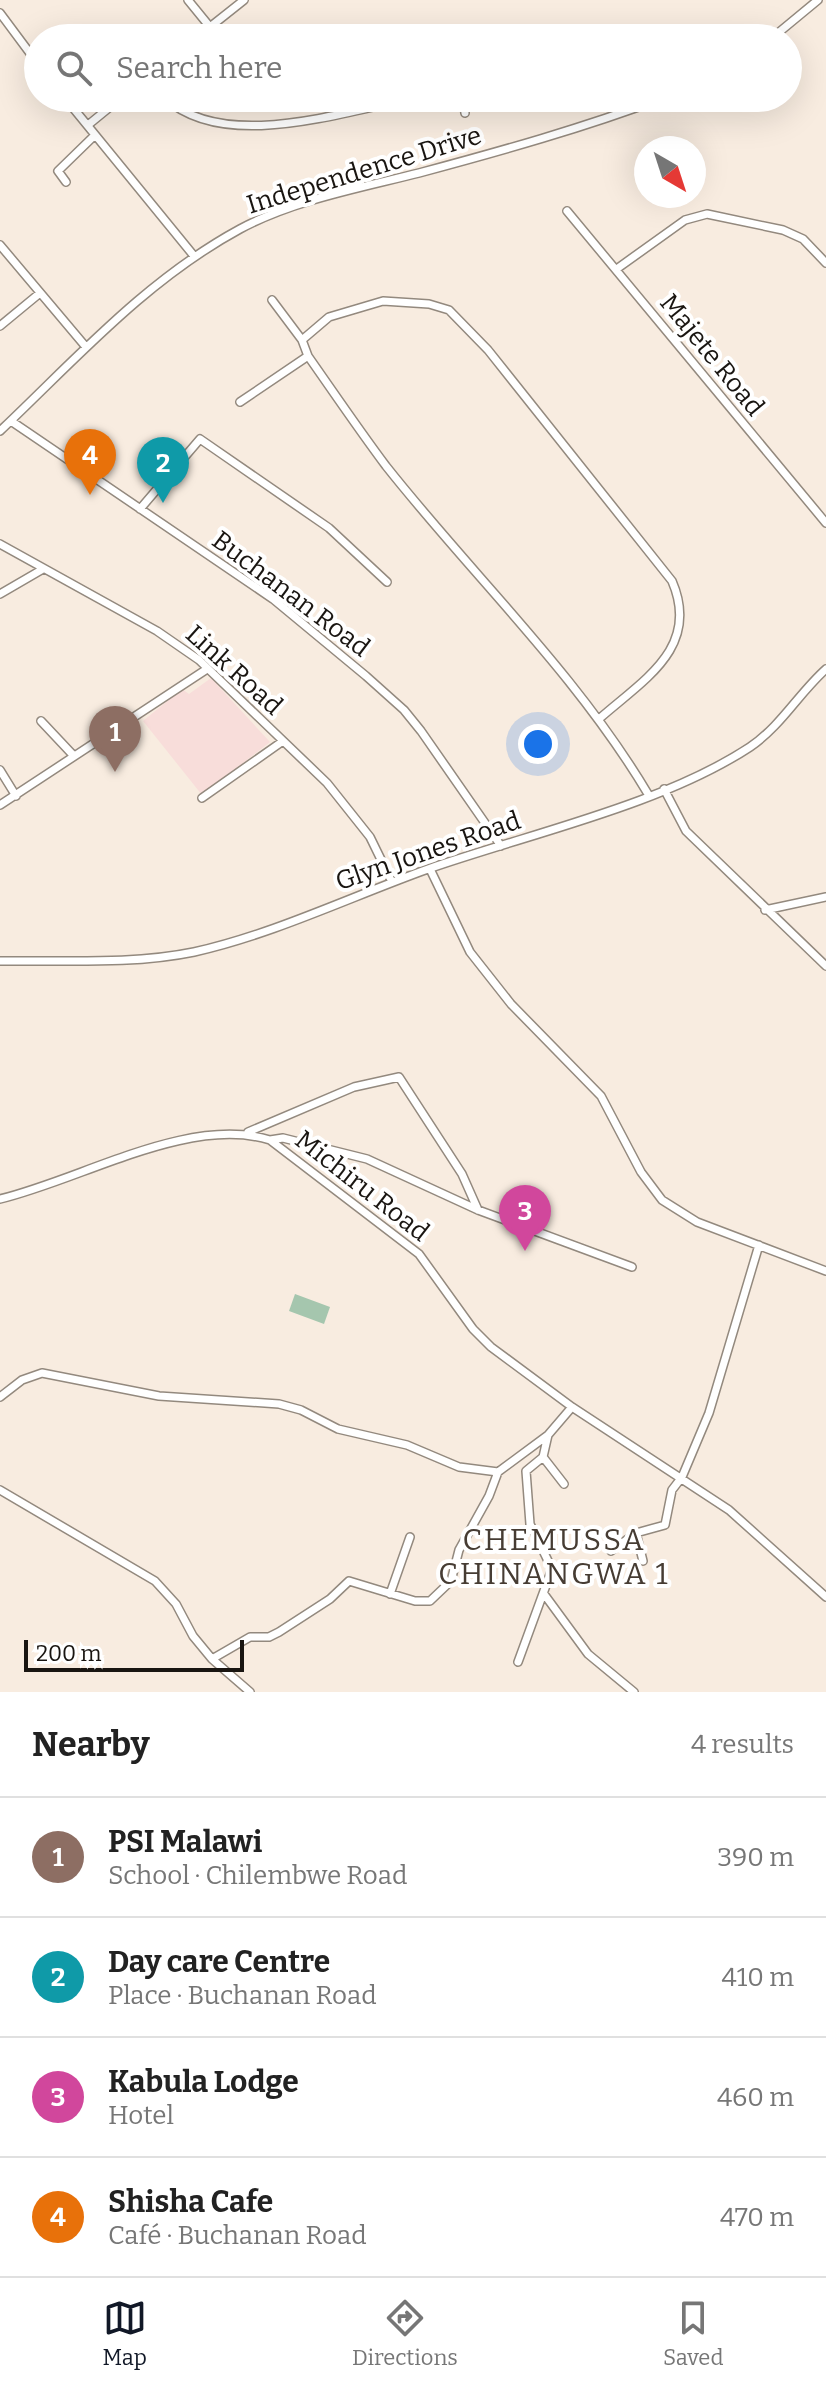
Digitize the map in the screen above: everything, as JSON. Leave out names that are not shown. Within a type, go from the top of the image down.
[{"type":"street","points":[[188,0],[208,24]]},
{"type":"street","points":[[214,24],[244,0]]},
{"type":"street","points":[[789,24],[818,0]]},
{"type":"street","points":[[0,13],[24,45]]},
{"type":"street","points":[[77,112],[194,256]]},
{"type":"street","points":[[88,125],[104,112]]},
{"type":"street","points":[[185,112],[232,126],[262,127],[341,112]]},
{"type":"street","name":"Independence Drive","points":[[0,431],[138,299],[194,256],[243,227],[290,209],[624,112]]},
{"type":"street","points":[[66,182],[58,171],[95,135]]},
{"type":"street","name":"Majete Road","points":[[567,211],[618,268],[826,523]]},
{"type":"street","points":[[618,268],[685,220],[707,214],[783,230],[803,239],[826,263]]},
{"type":"street","points":[[0,245],[86,347]]},
{"type":"street","points":[[0,326],[40,293]]},
{"type":"street","points":[[272,300],[386,465],[599,719],[648,794]]},
{"type":"street","points":[[302,340],[329,317],[383,301],[429,304],[449,310],[481,342],[672,581],[679,598],[679,612],[676,642],[668,658],[599,719]]},
{"type":"street","points":[[240,402],[308,356]]},
{"type":"street","name":"Buchanan Road","points":[[11,421],[273,599],[404,710],[501,846]]},
{"type":"street","points":[[140,509],[200,439],[329,528],[387,582]]},
{"type":"street","name":"Link Road","points":[[0,544],[185,648],[283,741],[352,814],[370,837],[392,882]]},
{"type":"street","points":[[0,594],[43,569]]},
{"type":"street","points":[[0,805],[207,669]]},
{"type":"street","name":"Glyn Jones Road","points":[[0,961],[122,960],[191,952],[252,936],[392,882],[664,789],[750,747],[771,731],[826,669]]},
{"type":"street","points":[[41,721],[73,755]]},
{"type":"street","points":[[202,798],[283,741]]},
{"type":"street","points":[[0,770],[16,796]]},
{"type":"street","points":[[664,789],[686,831],[826,966]]},
{"type":"street","points":[[430,869],[470,952],[511,1004],[601,1096],[653,1190],[671,1207],[697,1222],[826,1271]]},
{"type":"street","points":[[765,910],[826,897]]},
{"type":"street","points":[[246,1133],[354,1087],[399,1077],[446,1148],[478,1210]]},
{"type":"street","name":"Michiru Road","points":[[0,1199],[44,1189],[182,1138],[217,1132],[246,1133],[270,1140],[419,1254],[480,1337],[572,1407],[729,1510],[826,1597]]},
{"type":"street","points":[[270,1140],[283,1138],[367,1159],[478,1210],[632,1267]]},
{"type":"street","points":[[611,1551],[636,1533],[665,1525],[672,1490],[682,1477],[722,1373],[759,1245]]},
{"type":"street","points":[[0,1397],[22,1380],[42,1373],[159,1396],[279,1404],[301,1410],[338,1429],[407,1445],[459,1467],[498,1472]]},
{"type":"street","points":[[212,1659],[250,1637],[269,1637],[279,1632],[330,1599],[349,1581],[390,1594],[430,1601],[445,1589],[454,1573],[459,1550],[489,1496],[498,1472],[548,1435],[572,1407]]},
{"type":"street","points":[[518,1662],[552,1569],[530,1524],[526,1475],[543,1457],[548,1435]]},
{"type":"street","points":[[543,1457],[564,1484]]},
{"type":"street","points":[[0,1490],[155,1581],[176,1604],[193,1636],[212,1659],[250,1692]]},
{"type":"street","points":[[636,1533],[643,1561]]},
{"type":"street","points":[[390,1594],[410,1537]]},
{"type":"street","points":[[544,1594],[588,1654],[634,1692]]},
{"type":"shaded area","points":[[211,678],[270,742],[202,795],[143,721],[182,689],[189,694]]},
{"type":"green space","points":[[295,1294],[330,1307],[324,1324],[289,1311]]},
{"type":"place","name":"Shisha Cafe","points":[[90,495]]},
{"type":"place","name":"Day care Centre","points":[[163,503]]},
{"type":"place","name":"PSI Malawi","points":[[115,772]]},
{"type":"place","name":"Kabula Lodge","points":[[525,1251]]},
{"type":"district","name":"CHEMUSSA CHINANGWA 1","points":[[554,1557]]}]
